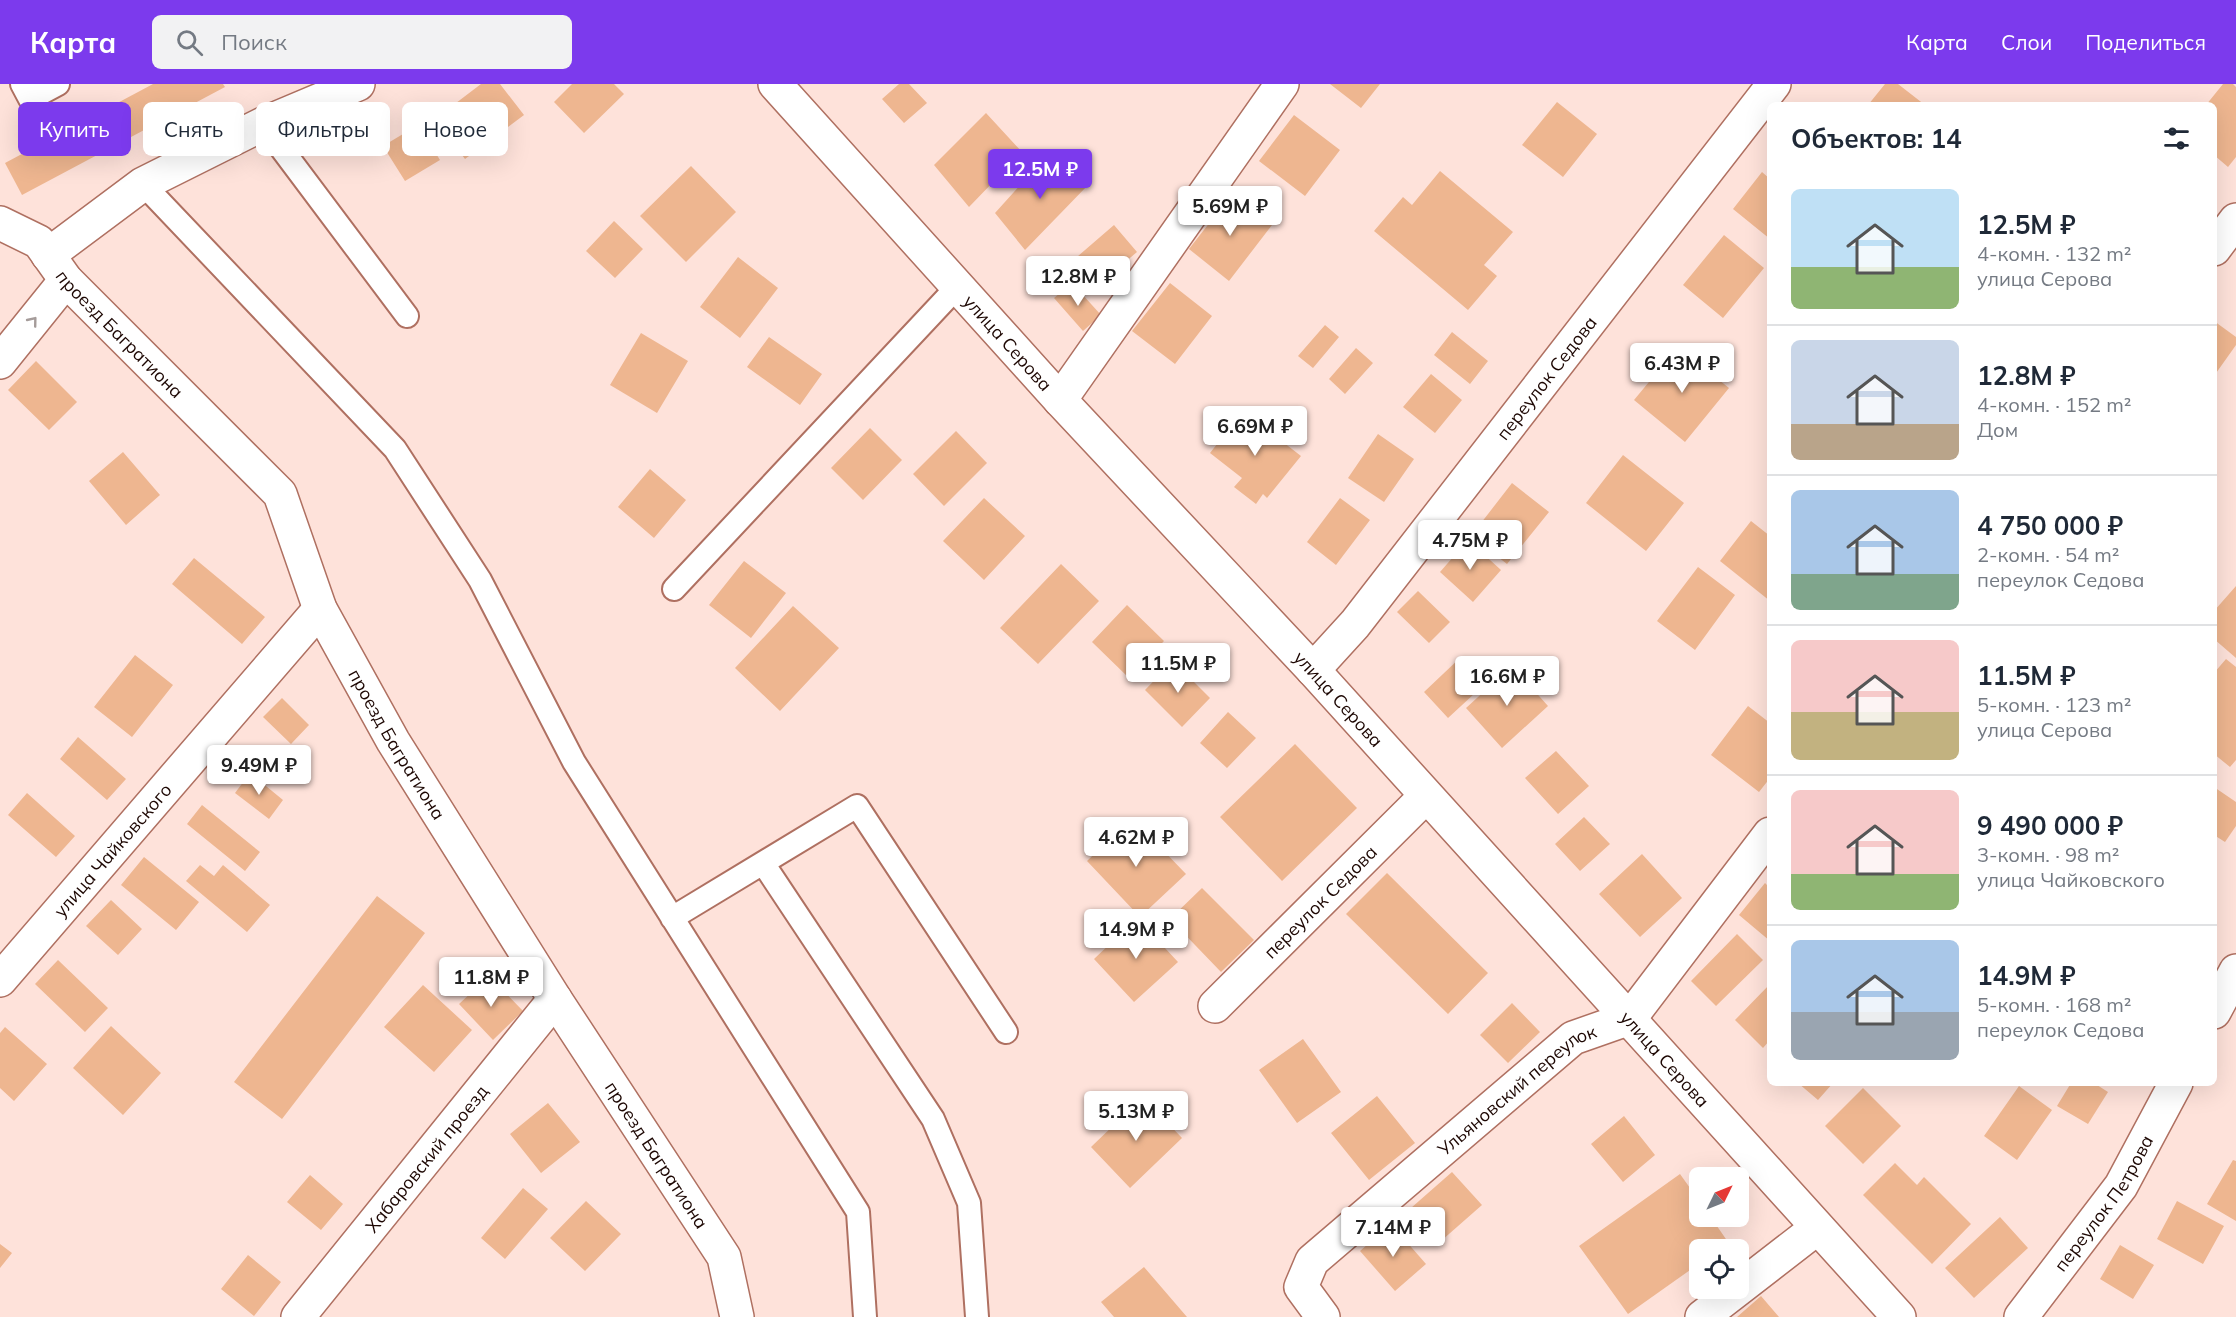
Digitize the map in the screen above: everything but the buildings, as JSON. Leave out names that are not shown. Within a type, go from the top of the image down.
[{"type":"street","name":"улица Серова","points":[[775,84],[1060,400],[1312,670],[1630,1018],[1899,1317]]},
{"type":"street","points":[[1060,400],[1282,84]]},
{"type":"street","name":"переулок Седова","points":[[1312,670],[1355,624],[1774,84]]},
{"type":"street","points":[[308,102],[341,86]]},
{"type":"street","points":[[0,362],[57,268],[143,184],[256,128]]},
{"type":"street","points":[[2217,245],[2236,220]]},
{"type":"street","name":"проезд Багратиона","points":[[0,223],[39,242],[57,268],[280,494],[320,609],[393,741],[555,999],[724,1257],[737,1317]]},
{"type":"street","name":"улица Чайковского","points":[[0,980],[320,609]]},
{"type":"street","name":"переулок Седова","points":[[1215,1006],[1426,796]]},
{"type":"street","points":[[1630,1018],[1767,838]]},
{"type":"street","points":[[2217,1006],[2236,971]]},
{"type":"street","name":"Хабаровский проезд","points":[[298,1317],[555,999]]},
{"type":"street","name":"Ульяновский переулок","points":[[1323,1317],[1301,1287],[1312,1261],[1573,1038],[1630,1018]]},
{"type":"street","name":"переулок Петрова","points":[[2021,1317],[2121,1186],[2174,1086]]},
{"type":"street","points":[[1702,1317],[1817,1228]]},
{"type":"lane","points":[[22,84],[30,99],[58,84]]},
{"type":"lane","points":[[287,156],[407,316]]},
{"type":"lane","points":[[143,184],[395,449],[480,580],[574,762],[858,1212],[865,1317]]},
{"type":"lane","points":[[674,589],[958,286]]},
{"type":"lane","points":[[672,918],[857,806],[1006,1032]]},
{"type":"lane","points":[[763,863],[933,1119],[969,1203],[977,1317]]}]
